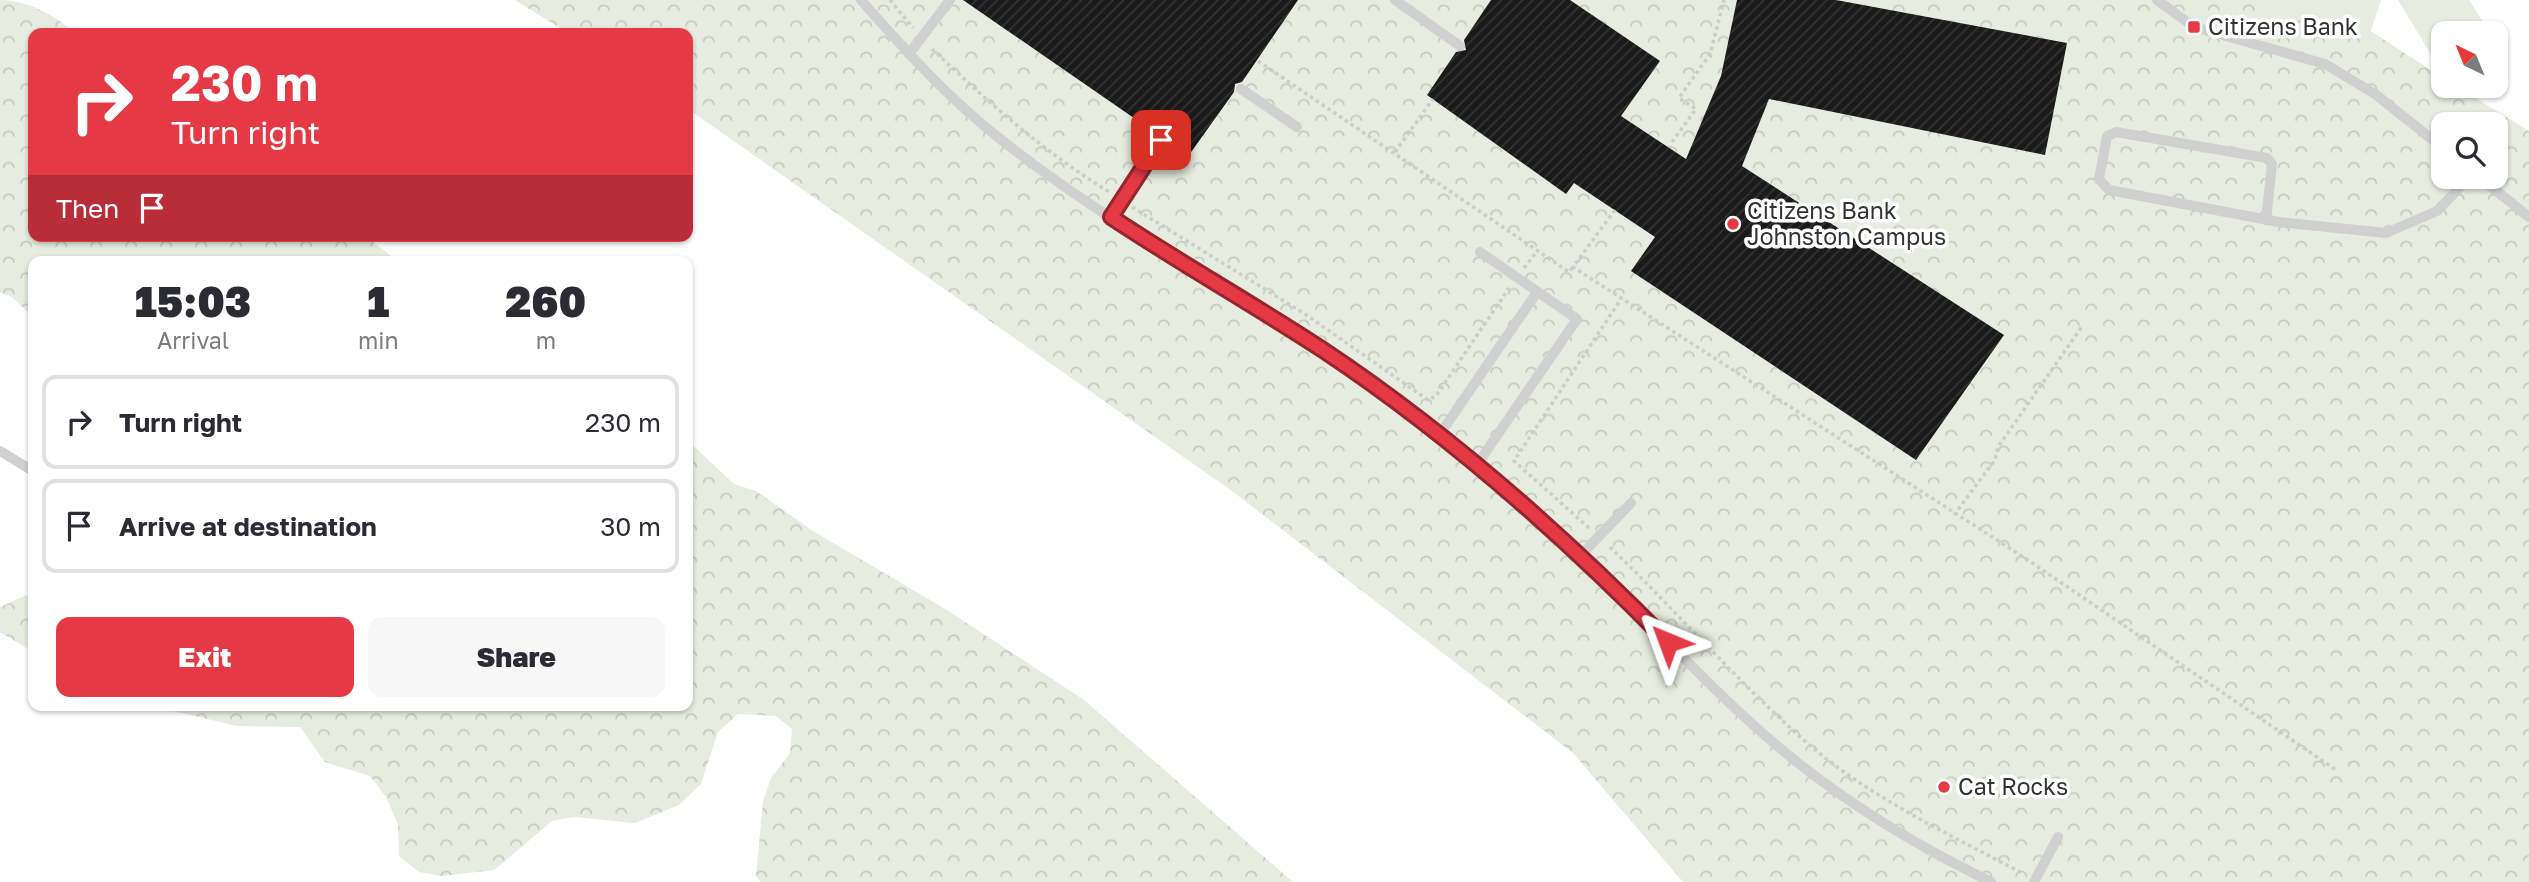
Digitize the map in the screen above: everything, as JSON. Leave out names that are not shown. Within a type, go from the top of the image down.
[{"type":"lane","points":[[861,0],[909,54],[999,138],[1111,217],[1324,351],[1476,466],[1581,555],[1740,713],[1810,773],[1932,854],[1991,882]]},
{"type":"lane","points":[[909,54],[950,0]]},
{"type":"lane","points":[[1395,0],[1460,46]]},
{"type":"lane","points":[[2157,0],[2194,27],[2325,64],[2375,94],[2431,138]]},
{"type":"lane","points":[[1241,89],[1297,127]]},
{"type":"lane","points":[[2266,220],[2273,164],[2266,158],[2116,132],[2106,137],[2099,179],[2109,190],[2266,220],[2386,233],[2437,211],[2458,189]]},
{"type":"lane","points":[[1111,217],[1161,140]]},
{"type":"lane","points":[[2494,189],[2529,216]]},
{"type":"lane","points":[[1476,466],[1577,319],[1480,252]]},
{"type":"lane","points":[[1438,437],[1537,292]]},
{"type":"lane","points":[[0,451],[28,468]]},
{"type":"lane","points":[[1581,555],[1631,503]]},
{"type":"lane","points":[[2035,880],[2058,836]]},
{"type":"path","points":[[890,0],[922,38],[979,94],[1042,147],[1305,314],[1428,400],[1436,396],[1538,250]]},
{"type":"path","points":[[1672,142],[1696,110],[1679,98],[1710,54],[1724,0]]},
{"type":"path","points":[[1258,61],[1569,272],[1615,211]]},
{"type":"path","points":[[1395,152],[1433,99]]},
{"type":"path","points":[[1573,267],[1954,515],[2028,560],[2336,769]]},
{"type":"path","points":[[1621,299],[1514,461],[1598,536],[1808,744],[1861,781],[1948,834],[2035,880]]},
{"type":"path","points":[[1954,515],[1995,460],[1998,447],[2083,325]]},
{"type":"green space","points":[[0,0],[21,3],[40,10],[68,28],[28,28],[28,242],[373,242],[391,256],[28,256],[28,312],[12,297],[0,292]]},
{"type":"green space","points":[[515,0],[2323,0],[2431,70],[2431,98],[2475,98],[2498,112],[2431,112],[2431,189],[2508,189],[2508,118],[2529,131],[2529,882],[1683,882],[1573,753],[1232,491],[693,113],[693,28],[560,28]]},
{"type":"green space","points":[[2259,0],[2381,0],[2369,36],[2257,6]]},
{"type":"green space","points":[[2398,0],[2469,0],[2482,21],[2431,21],[2431,54]]},
{"type":"green space","points":[[693,446],[734,484],[756,491],[813,531],[947,610],[1084,700],[1293,882],[760,882],[756,875],[763,801],[771,778],[790,753],[792,729],[776,716],[738,714],[718,732],[701,784],[679,805],[635,823],[573,817],[552,821],[494,870],[442,876],[419,872],[399,856],[398,824],[386,797],[370,776],[325,762],[300,727],[237,726],[173,711],[693,711]]},
{"type":"green space","points":[[28,594],[28,649],[0,632],[0,607]]},
{"type":"building","points":[[963,0],[1298,0],[1242,82],[1235,84],[1234,92],[1189,155],[1168,141],[1166,134],[1157,134]]},
{"type":"building","name":"Citizens Bank Johnston Campus","points":[[1491,0],[1570,0],[1660,61],[1621,116],[1686,159],[1721,76],[1737,0],[1836,0],[2067,43],[2045,155],[1769,99],[1742,166],[2004,335],[1916,460],[1631,271],[1655,237],[1574,183],[1566,194],[1427,95],[1456,52],[1466,50],[1464,40]]},
{"type":"place","name":"Citizens Bank","points":[[2194,27]]},
{"type":"place","name":"Citizens Bank Johnston Campus","points":[[1733,224]]},
{"type":"place","name":"Cat Rocks","points":[[1944,787]]},
{"type":"route","points":[[1161,140],[1111,217],[1324,351],[1403,409],[1548,525],[1668,642]]}]
